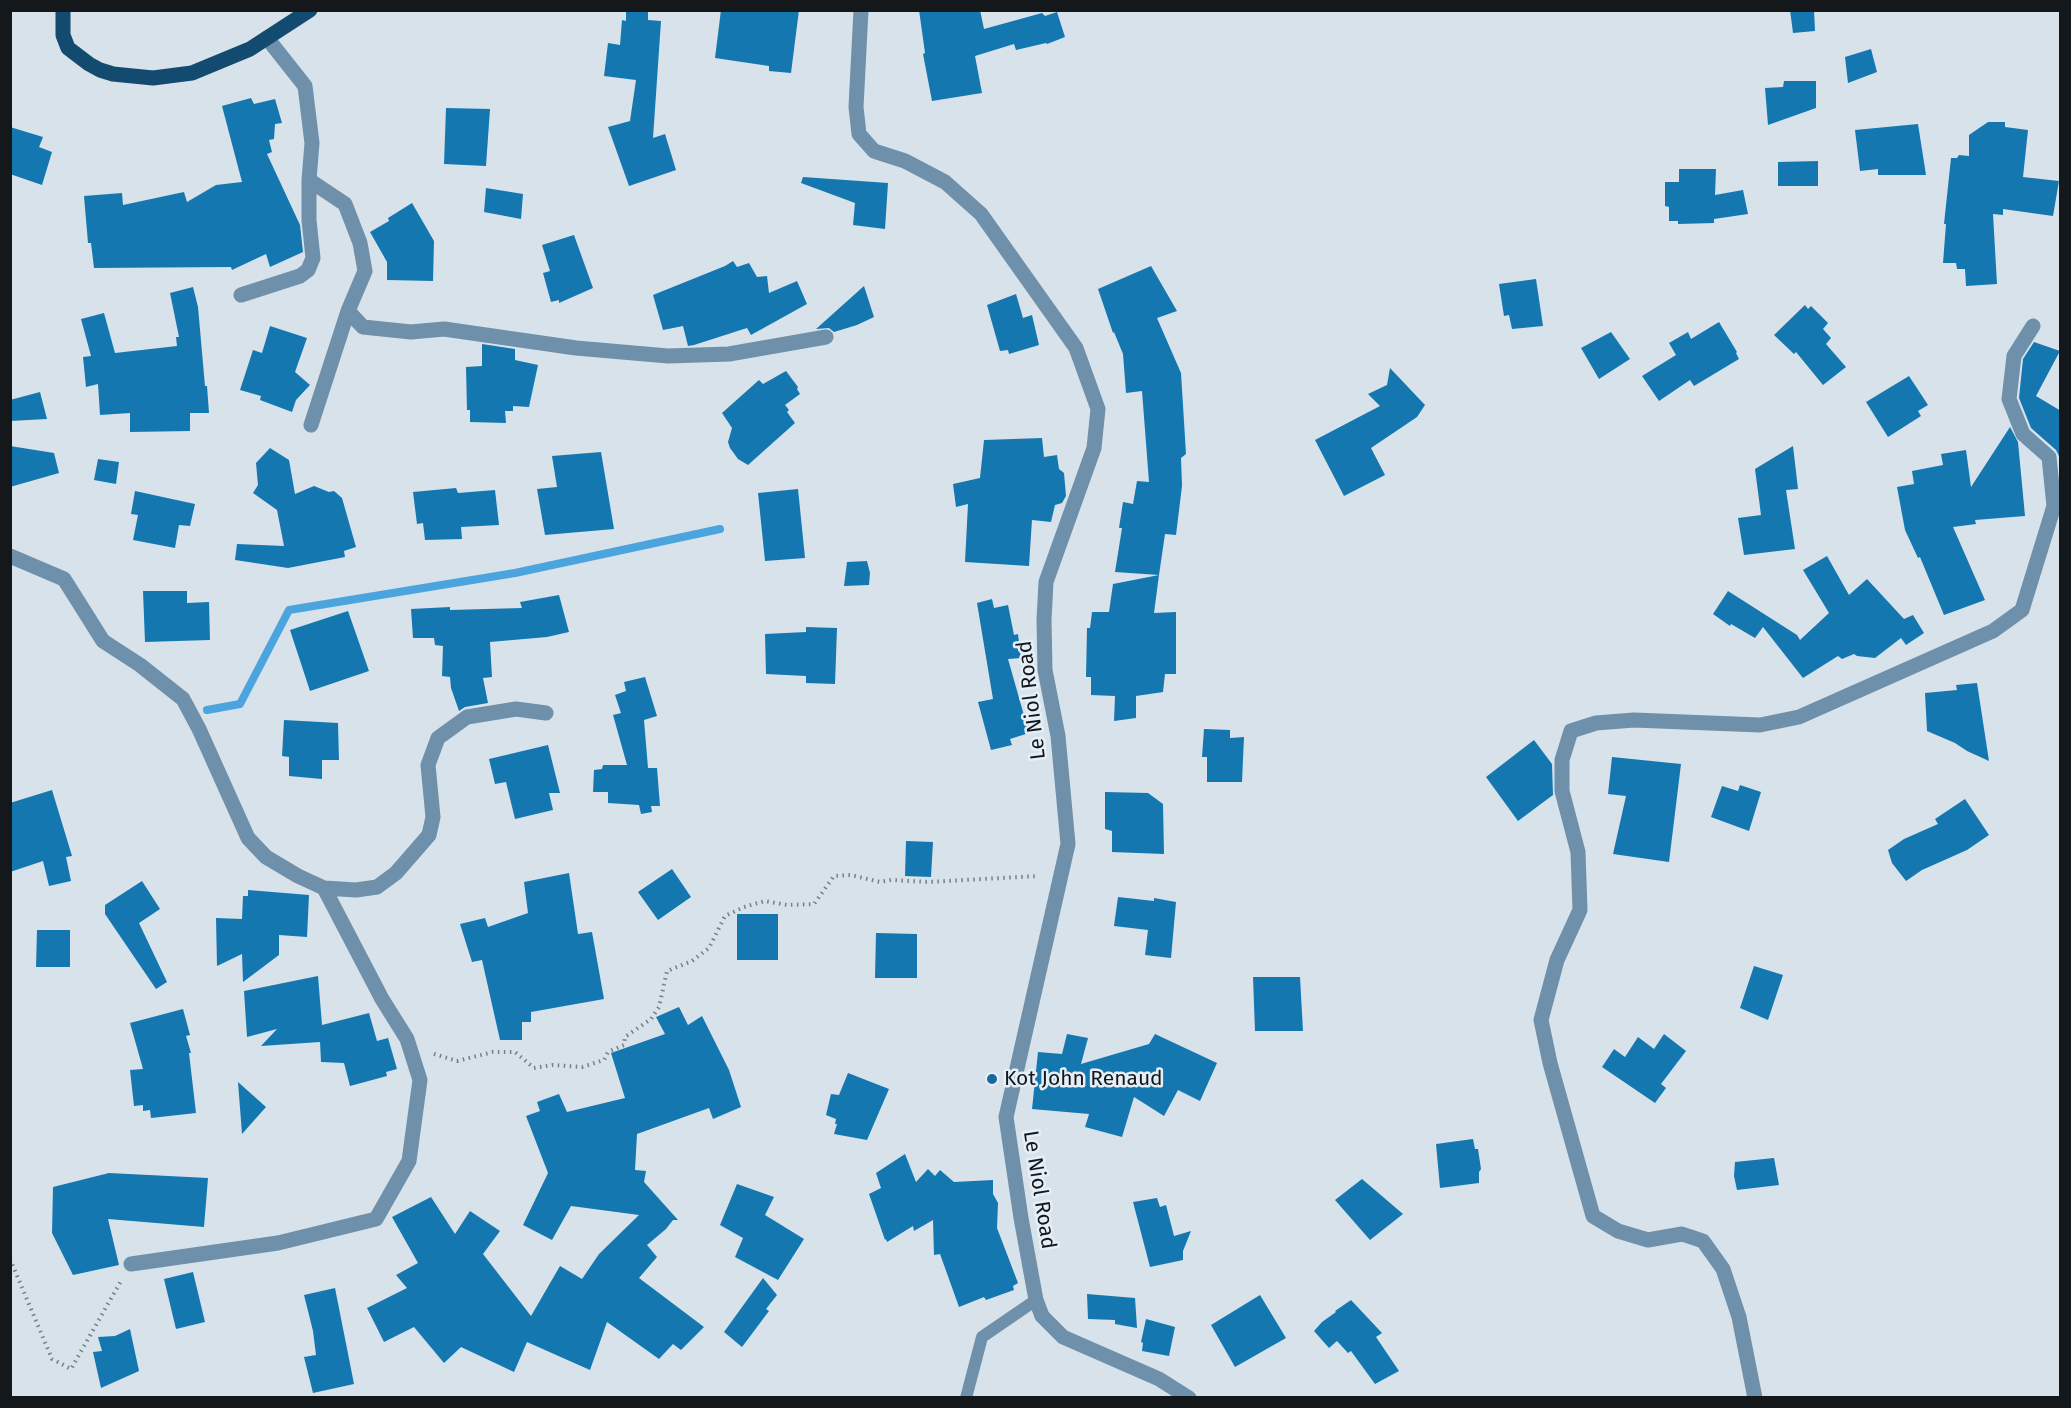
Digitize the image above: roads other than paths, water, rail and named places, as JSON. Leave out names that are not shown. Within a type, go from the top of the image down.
[{"type":"main road","points":[[63,10],[63,34],[68,48],[100,70],[126,76],[153,78],[192,73],[250,49],[310,10]]},
{"type":"street","name":"Le Niol Road","points":[[861,10],[856,107],[859,134],[874,151],[905,161],[945,182],[981,214],[1076,348],[1098,409],[1094,448],[1046,582],[1045,670],[1058,736],[1068,844],[1006,1117],[1021,1218],[1036,1300],[1042,1316],[1064,1337],[1159,1379],[1189,1398]]},
{"type":"street","points":[[241,295],[300,276],[308,270],[313,258],[309,220],[312,142],[305,86],[267,38]]},
{"type":"street","points":[[309,180],[345,204],[360,243],[365,271],[348,311],[311,425]]},
{"type":"street","points":[[348,311],[363,327],[411,332],[444,328],[576,348],[669,356],[729,354],[826,337]]},
{"type":"street","points":[[1755,1398],[1739,1317],[1723,1269],[1703,1241],[1682,1234],[1648,1240],[1618,1231],[1593,1216],[1550,1063],[1541,1020],[1557,960],[1580,910],[1578,852],[1562,791],[1562,760],[1571,731],[1596,723],[1634,720],[1760,725],[1799,717],[1993,630],[2022,610],[2054,506],[2049,457],[2023,434],[2009,399],[2014,356],[2033,326]]},
{"type":"street","points":[[10,556],[64,579],[103,641],[140,664],[183,699],[248,838],[266,857],[324,888],[356,890],[377,888],[396,873],[429,835],[433,817],[428,765],[438,738],[467,717],[516,709],[546,713]]},
{"type":"street","points":[[131,1264],[278,1243],[376,1219],[409,1161],[420,1080],[407,1040],[382,999],[324,888]]},
{"type":"lane","points":[[966,1398],[982,1336],[1036,1300]]},
{"type":"waterway","points":[[207,710],[240,704],[289,610],[515,573],[720,529]]},
{"type":"place","name":"Kot John Renaud","points":[[992,1079]]}]
